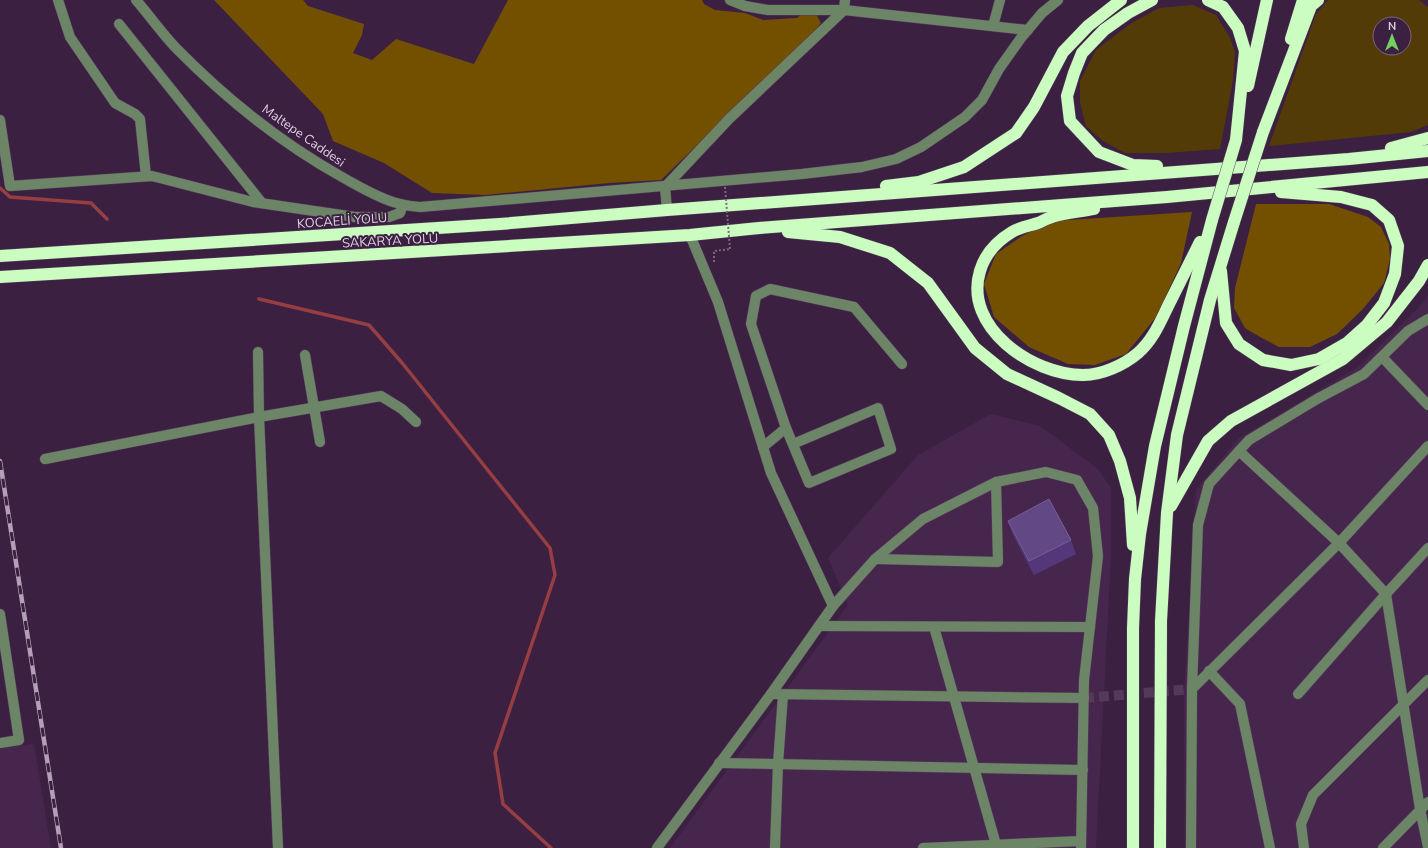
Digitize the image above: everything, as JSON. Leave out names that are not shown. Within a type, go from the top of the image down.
[{"type":"highway","points":[[667,210],[919,182],[964,167],[1016,134],[1034,107],[1063,52],[1088,26],[1121,0]]},
{"type":"highway","points":[[1152,0],[1122,17],[1104,30],[1082,53],[1067,96],[1070,121],[1099,152],[1133,165],[1212,169]]},
{"type":"highway","points":[[1208,0],[1223,7],[1238,28],[1245,51],[1236,140]]},
{"type":"highway","points":[[1133,848],[1133,636],[1135,579],[1140,534],[1155,446],[1184,326],[1212,220],[1236,140],[1266,0]]},
{"type":"highway","points":[[1160,848],[1161,621],[1167,513],[1177,435],[1220,264],[1263,132],[1302,0]]},
{"type":"highway","points":[[1263,132],[1311,6],[1318,0]]},
{"type":"highway","points":[[1349,159],[1428,138]]},
{"type":"highway","points":[[667,210],[1349,159],[1428,151]]},
{"type":"highway","points":[[759,228],[1167,197],[1428,172]]},
{"type":"highway","points":[[1220,264],[1226,323],[1239,344],[1263,360],[1291,365],[1319,359],[1347,343],[1367,325],[1384,303],[1395,274],[1398,246],[1389,220],[1372,205],[1341,197],[1248,189]]},
{"type":"highway","points":[[1167,197],[1052,216],[1039,223],[1025,226],[1012,232],[991,250],[983,263],[978,277],[980,306],[985,319],[993,330],[1013,350],[1036,364],[1048,369],[1084,375],[1101,372],[1117,366],[1136,354],[1152,338],[1212,220]]},
{"type":"highway","name":"KOCAELİ YOLU","points":[[0,256],[500,224],[667,210]]},
{"type":"highway","points":[[759,228],[840,237],[890,253],[928,283],[974,348],[1007,374],[1060,398],[1090,414],[1109,435],[1120,461],[1130,498],[1135,579]]},
{"type":"highway","name":"SAKARYA YOLU","points":[[0,277],[441,252],[690,235],[759,228]]},
{"type":"highway","points":[[1167,513],[1208,441],[1231,420],[1342,358],[1387,322],[1419,281],[1428,265]]},
{"type":"street","points":[[58,0],[70,37],[115,103],[135,114],[140,119],[146,176]]},
{"type":"street","name":"Maltepe Caddesi","points":[[136,0],[174,46],[219,89],[273,132],[317,163],[366,190],[384,199],[403,205],[420,207],[665,187],[847,169],[896,160],[921,147],[965,117],[982,100],[999,69],[1028,30],[1042,13],[1058,0]]},
{"type":"street","points":[[730,0],[745,6],[768,10],[844,10],[1028,30]]},
{"type":"street","points":[[667,210],[665,187],[728,119],[844,10],[845,0]]},
{"type":"street","points":[[993,26],[1000,0]]},
{"type":"street","points":[[119,24],[262,203]]},
{"type":"street","points":[[0,120],[10,186],[152,176],[262,203],[355,217],[389,216],[400,213],[403,205]]},
{"type":"street","points":[[690,235],[718,302],[771,473],[833,606]]},
{"type":"street","points":[[793,444],[878,408],[891,448],[809,483],[786,428],[752,324],[756,296],[770,289],[854,307],[902,364]]},
{"type":"street","points":[[1191,848],[1192,689],[1198,525],[1209,484],[1249,440],[1316,399],[1364,374],[1408,331],[1428,320]]},
{"type":"street","points":[[258,352],[259,417],[278,848]]},
{"type":"street","points":[[305,355],[320,442]]},
{"type":"street","points":[[1382,357],[1428,405]]},
{"type":"street","points":[[45,459],[259,417],[381,396],[402,409],[416,422]]},
{"type":"street","points":[[763,447],[786,428]]},
{"type":"street","points":[[1192,689],[1339,543],[1428,446]]},
{"type":"street","points":[[1239,451],[1339,543],[1386,594],[1420,809],[1428,847]]},
{"type":"street","points":[[657,848],[771,694],[833,606],[875,559],[924,519],[996,482],[1046,472],[1077,480],[1093,508],[1098,556],[1084,680],[1081,845],[923,848]]},
{"type":"street","points":[[875,559],[998,562],[996,482]]},
{"type":"street","points":[[1298,694],[1428,548]]},
{"type":"street","points":[[0,614],[20,740],[0,743]]},
{"type":"street","points":[[820,626],[1090,627]]},
{"type":"street","points":[[934,627],[996,847]]},
{"type":"street","points":[[1209,671],[1240,704],[1270,848]]},
{"type":"street","points":[[1304,848],[1301,824],[1313,795],[1404,706],[1428,680]]},
{"type":"street","points":[[771,694],[1084,698]]},
{"type":"street","points":[[775,848],[778,764],[783,695]]},
{"type":"street","points":[[719,763],[1083,770]]},
{"type":"street","points":[[1383,848],[1428,802]]},
{"type":"path","points":[[714,265],[714,251],[730,249],[726,186]]},
{"type":"shaded area","points":[[214,0],[303,0],[308,6],[364,24],[362,35],[353,53],[372,60],[396,39],[474,64],[508,0],[702,0],[704,4],[715,10],[745,13],[763,20],[797,18],[802,13],[815,12],[821,23],[813,33],[661,180],[609,183],[485,195],[432,193],[384,163],[333,141],[323,114]]},
{"type":"shaded area","points":[[1328,0],[1419,0],[1428,7],[1428,125],[1411,132],[1269,146],[1316,14]]},
{"type":"shaded area","points":[[1193,5],[1216,15],[1230,38],[1235,52],[1233,80],[1220,149],[1166,153],[1125,153],[1103,141],[1086,126],[1080,102],[1080,81],[1096,50],[1130,24],[1159,8]]},
{"type":"shaded area","points":[[1256,204],[1329,204],[1368,217],[1381,227],[1389,244],[1390,259],[1384,283],[1363,309],[1337,334],[1310,347],[1279,347],[1245,328],[1234,308],[1235,288]]},
{"type":"shaded area","points":[[1192,212],[1181,263],[1156,317],[1126,354],[1095,365],[1068,364],[1029,347],[994,317],[984,284],[996,254],[1022,236],[1052,221]]},
{"type":"shaded area","points":[[1428,295],[1428,848],[1185,848],[1184,695],[1196,490],[1238,439],[1359,366],[1424,302]]},
{"type":"shaded area","points":[[991,414],[1040,426],[1098,469],[1111,488],[1111,555],[1096,848],[670,848],[848,605],[828,558],[918,455]]},
{"type":"shaded area","points":[[34,744],[51,848],[0,848],[0,748]]},
{"type":"building","points":[[1049,499],[1071,540],[1029,561],[1008,521]]},
{"type":"waterway","points":[[0,188],[10,197],[91,203],[107,219]]},
{"type":"waterway","points":[[259,299],[369,325],[403,364],[550,548],[555,575],[495,753],[503,804],[551,848]]},
{"type":"tunnel","points":[[1084,698],[1192,689]]},
{"type":"railway","points":[[0,461],[61,848]]}]
